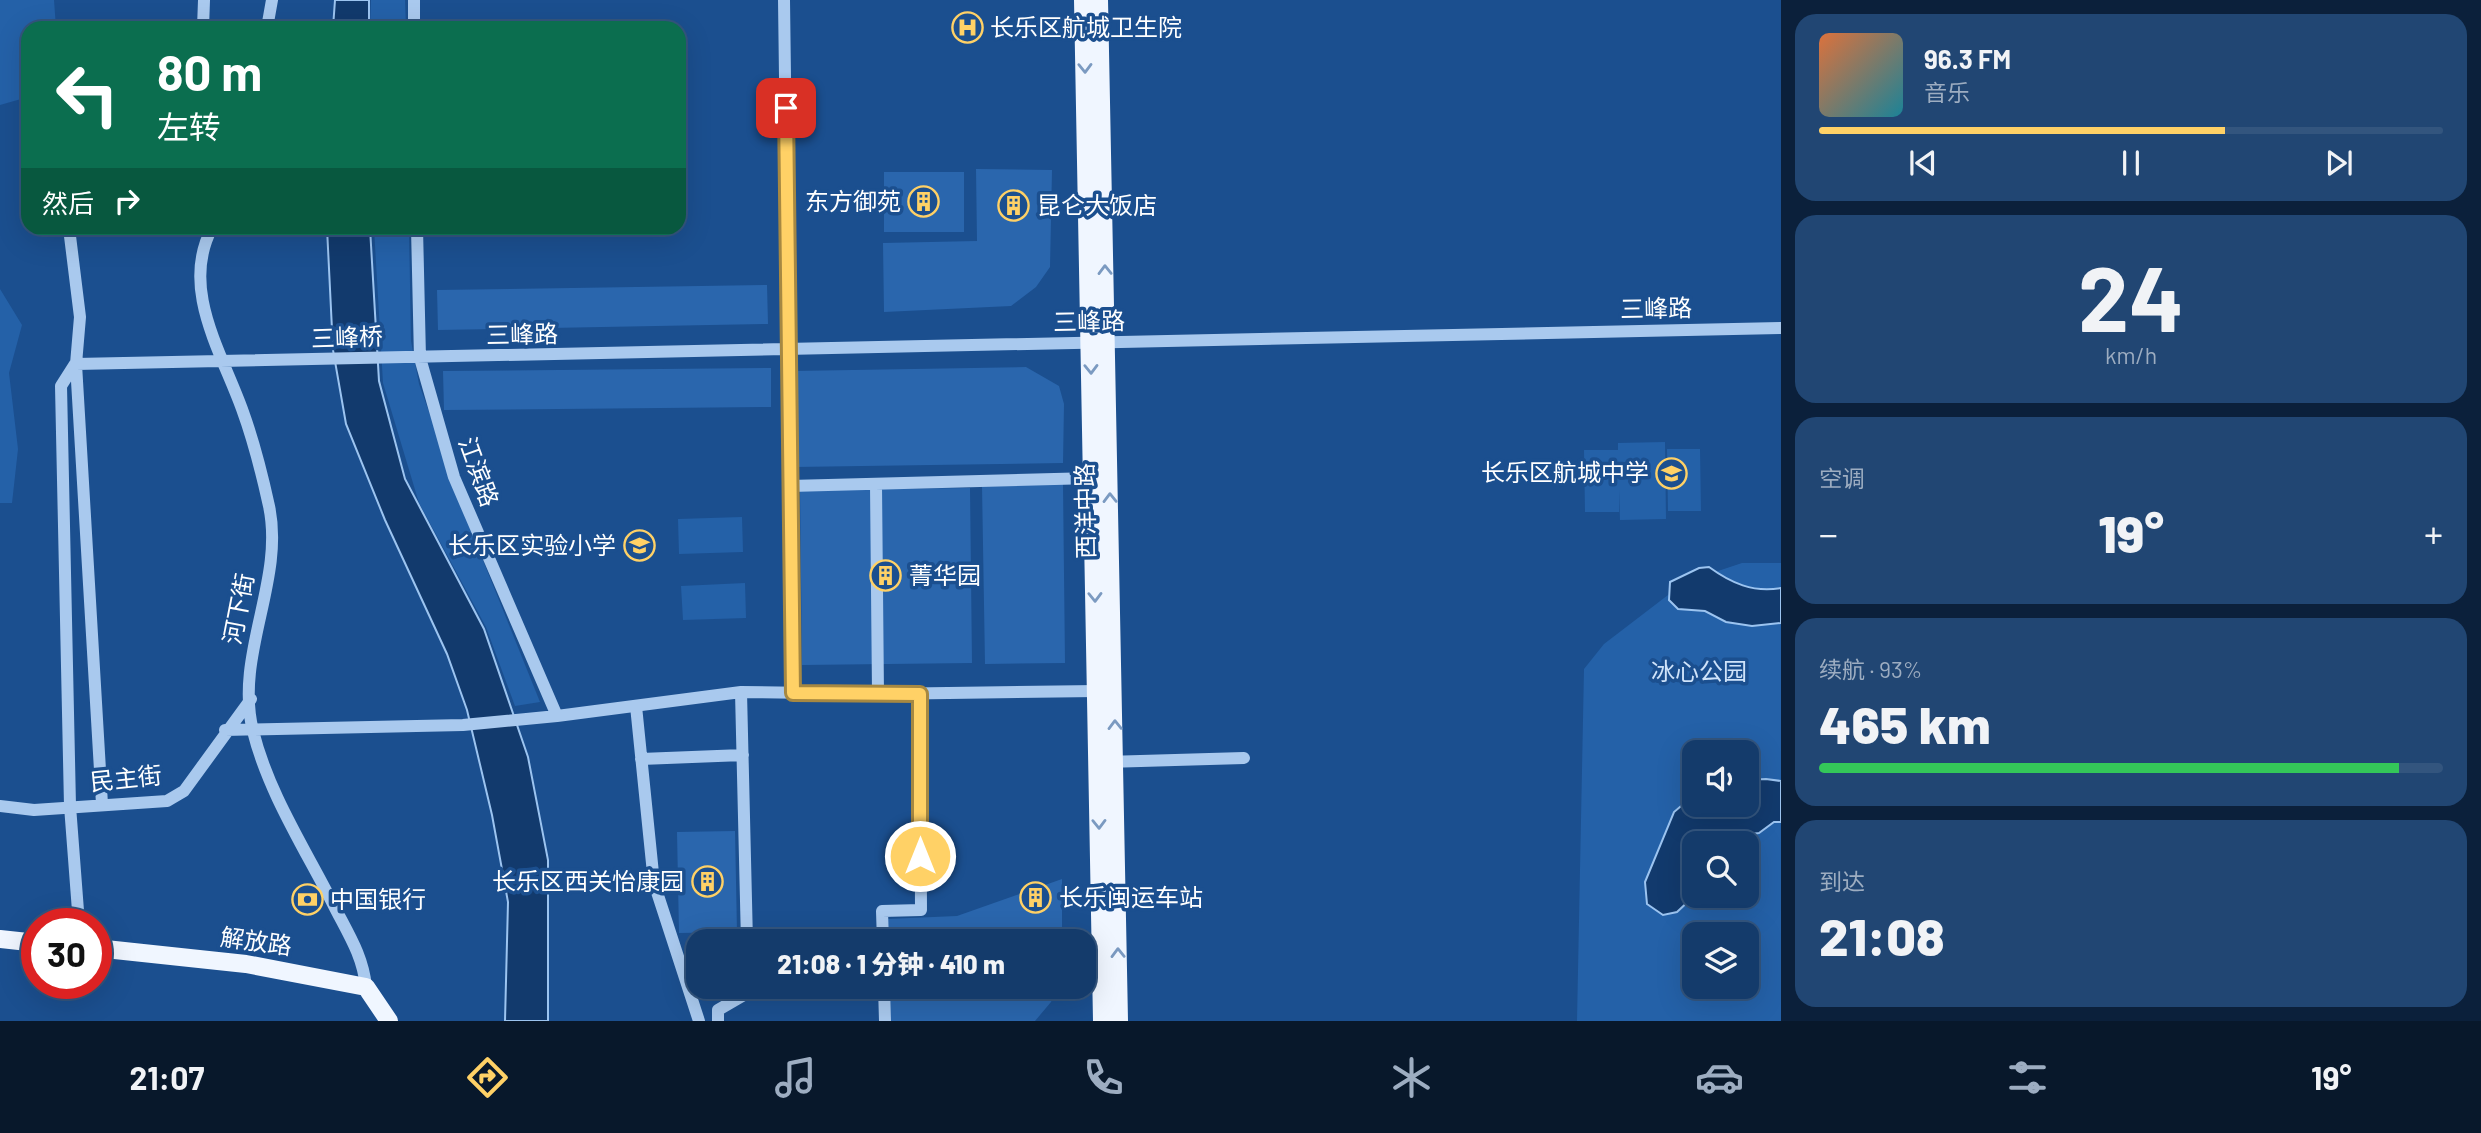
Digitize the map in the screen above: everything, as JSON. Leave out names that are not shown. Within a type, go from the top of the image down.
[{"type":"main road","name":"西洋中路","points":[[1083,0],[1098,343],[1107,762],[1119,1021]]},
{"type":"main road","name":"西洋中路","points":[[1099,0],[1098,343],[1093,478],[1097,691],[1107,762],[1102,1021]]},
{"type":"main road","points":[[0,939],[21,941]]},
{"type":"main road","name":"解放路","points":[[112,950],[246,964],[366,987]]},
{"type":"main road","points":[[366,987],[389,1021]]},
{"type":"street","points":[[203,21],[204,0]]},
{"type":"street","points":[[268,21],[272,0]]},
{"type":"street","points":[[414,0],[414,21]]},
{"type":"street","points":[[784,0],[793,693]]},
{"type":"street","points":[[70,235],[80,317],[76,364],[102,804]]},
{"type":"street","name":"河下街","points":[[209,235],[199,261],[200,290],[209,324],[243,412],[271,524],[266,586],[250,658],[252,729],[270,779],[360,954],[366,987]]},
{"type":"street","name":"江滨路","points":[[417,235],[419,358],[454,477],[557,716]]},
{"type":"street","name":"三峰路","points":[[398,358],[1781,328]]},
{"type":"street","name":"三峰桥","points":[[76,364],[398,358]]},
{"type":"street","points":[[76,364],[61,386],[70,806],[78,908]]},
{"type":"street","points":[[790,486],[1093,478]]},
{"type":"street","points":[[876,485],[878,695]]},
{"type":"street","points":[[225,730],[463,724],[557,716],[741,692],[878,695],[1097,691]]},
{"type":"street","points":[[741,692],[747,929]]},
{"type":"street","points":[[883,929],[882,911],[921,910],[920,694]]},
{"type":"street","name":"民主街","points":[[0,806],[34,810],[167,801],[184,791],[225,730],[251,699]]},
{"type":"street","points":[[636,706],[654,883],[699,1021]]},
{"type":"street","points":[[641,759],[743,755]]},
{"type":"street","points":[[1107,762],[1244,758]]},
{"type":"street","points":[[718,1021],[718,1010],[737,999]]},
{"type":"street","points":[[884,999],[885,1021]]},
{"type":"green space","points":[[0,0],[54,0],[56,21],[21,21],[21,99],[0,105]]},
{"type":"green space","points":[[371,0],[405,0],[406,21],[370,21]]},
{"type":"green space","points":[[374,235],[409,235],[411,341],[419,384],[476,543],[540,702],[515,706],[486,627],[419,503],[383,383]]},
{"type":"green space","points":[[0,289],[22,325],[9,373],[18,449],[12,503],[0,503]]},
{"type":"green space","points":[[1665,442],[1666,519],[1620,520],[1619,490],[1619,512],[1585,512],[1584,450],[1618,450],[1618,443]]},
{"type":"green space","points":[[1667,449],[1700,449],[1701,511],[1668,511]]},
{"type":"green space","points":[[742,517],[743,552],[679,554],[678,519]]},
{"type":"green space","name":"冰心公园","points":[[1742,563],[1781,563],[1781,1021],[1577,1021],[1584,669],[1604,644],[1685,582]]},
{"type":"green space","points":[[745,583],[746,618],[683,620],[681,586]]},
{"type":"shaded area","points":[[335,0],[369,0],[369,21],[334,21]]},
{"type":"shaded area","points":[[327,235],[370,235],[379,381],[405,479],[484,629],[528,757],[548,860],[548,1021],[505,1021],[508,902],[492,815],[467,710],[447,654],[385,520],[346,424],[333,350]]},
{"type":"shaded area","points":[[1709,567],[1726,578],[1752,588],[1781,588],[1781,623],[1752,626],[1726,622],[1705,611],[1678,609],[1669,600],[1670,582],[1699,568]]},
{"type":"shaded area","points":[[1759,779],[1781,781],[1781,822],[1774,822],[1759,833],[1682,831],[1682,907],[1677,912],[1663,915],[1647,904],[1645,882],[1674,812],[1682,805],[1682,817],[1759,817]]},
{"type":"building","name":"昆仑大饭店","points":[[976,169],[1052,170],[1050,267],[1036,287],[1011,306],[884,312],[883,243],[977,241]]},
{"type":"building","name":"东方御苑","points":[[884,172],[964,172],[964,232],[884,232]]},
{"type":"building","points":[[767,285],[768,324],[438,330],[437,290]]},
{"type":"building","points":[[1026,367],[1059,386],[1064,404],[1063,463],[794,467],[793,371]]},
{"type":"building","points":[[771,368],[771,407],[444,410],[443,371]]},
{"type":"building","points":[[1063,484],[1065,663],[985,664],[982,485]]},
{"type":"building","name":"菁华园","points":[[970,488],[972,663],[802,665],[800,490]]},
{"type":"building","name":"长乐区西关怡康园","points":[[735,831],[737,929],[686,929],[686,933],[679,933],[677,832]]},
{"type":"building","name":"长乐闽运车站","points":[[1062,879],[1062,929],[887,929],[887,919],[957,916]]},
{"type":"building","points":[[888,999],[1052,999],[1035,1021],[888,1021]]},
{"type":"place","name":"长乐区航城卫生院","points":[[967,28]]},
{"type":"place","name":"东方御苑","points":[[924,202]]},
{"type":"place","name":"昆仑大饭店","points":[[1014,206]]},
{"type":"place","name":"长乐区航城中学","points":[[1672,473]]},
{"type":"place","name":"长乐区实验小学","points":[[639,546]]},
{"type":"place","name":"菁华园","points":[[886,576]]},
{"type":"place","name":"长乐区西关怡康园","points":[[707,882]]},
{"type":"place","name":"长乐闽运车站","points":[[1036,898]]},
{"type":"place","name":"中国银行","points":[[307,900]]},
{"type":"route","points":[[786,108],[793,693],[920,694],[920,856]]}]
